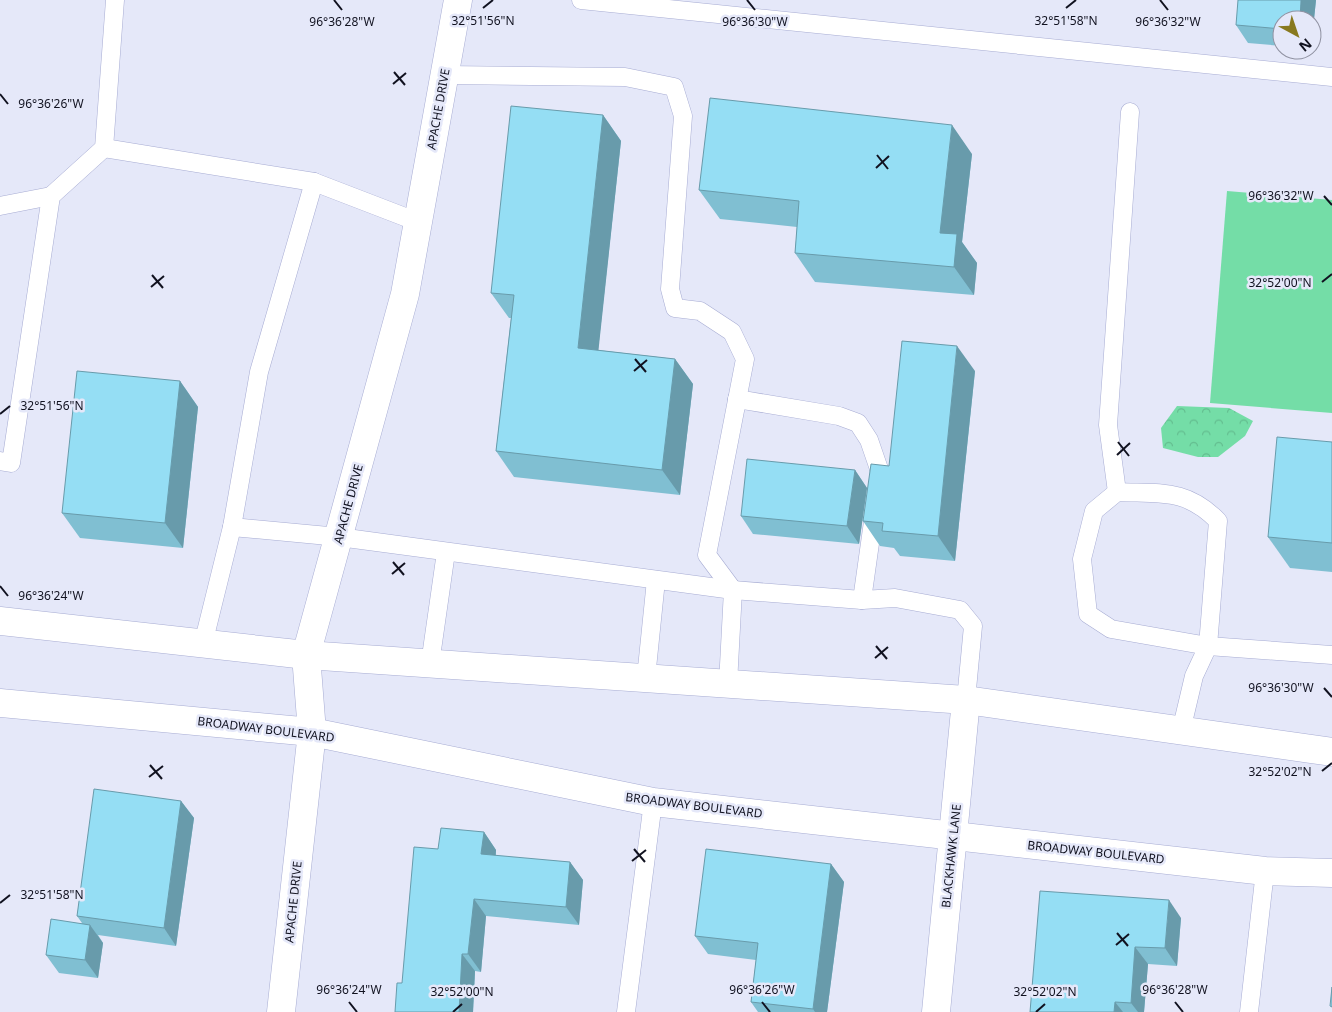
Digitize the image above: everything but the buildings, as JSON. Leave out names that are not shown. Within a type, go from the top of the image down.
[{"type":"main road","name":"APACHE DRIVE","points":[[281,1012],[312,732],[306,655],[405,294],[458,0]]},
{"type":"main road","points":[[0,621],[306,655],[966,700],[1332,752]]},
{"type":"main road","name":"BLACKHAWK LANE","points":[[936,1012],[966,700]]},
{"type":"main road","name":"BROADWAY BOULEVARD","points":[[0,703],[312,732],[653,802],[1265,871],[1332,873]]},
{"type":"lane","points":[[0,206],[51,196],[104,148],[116,0]]},
{"type":"lane","points":[[581,0],[1332,77]]},
{"type":"lane","points":[[444,76],[625,77],[674,86],[683,116],[670,290],[675,308],[700,311],[732,332],[744,359],[708,555],[734,590],[728,684]]},
{"type":"lane","points":[[1117,492],[1108,425],[1130,112]]},
{"type":"lane","points":[[104,148],[314,182],[418,222]]},
{"type":"lane","points":[[203,644],[232,527],[260,372],[314,182]]},
{"type":"lane","points":[[0,461],[11,463],[51,196]]},
{"type":"lane","points":[[737,399],[839,416],[858,423],[869,440],[880,472],[862,600]]},
{"type":"lane","points":[[1181,731],[1194,676],[1208,646],[1218,521],[1205,507],[1179,494],[1117,492],[1094,511],[1082,559],[1088,614],[1111,629],[1208,646],[1332,655]]},
{"type":"lane","points":[[232,527],[339,537],[734,590],[862,600],[895,598],[960,610],[974,626],[966,700]]},
{"type":"lane","points":[[430,664],[446,552]]},
{"type":"lane","points":[[646,678],[656,580]]},
{"type":"lane","points":[[626,1012],[653,802]]},
{"type":"lane","points":[[1249,1012],[1265,871]]},
{"type":"green space","points":[[1227,191],[1332,200],[1332,413],[1210,403]]},
{"type":"green space","points":[[1177,406],[1229,408],[1253,421],[1245,436],[1218,457],[1198,457],[1163,448],[1161,428]]}]
